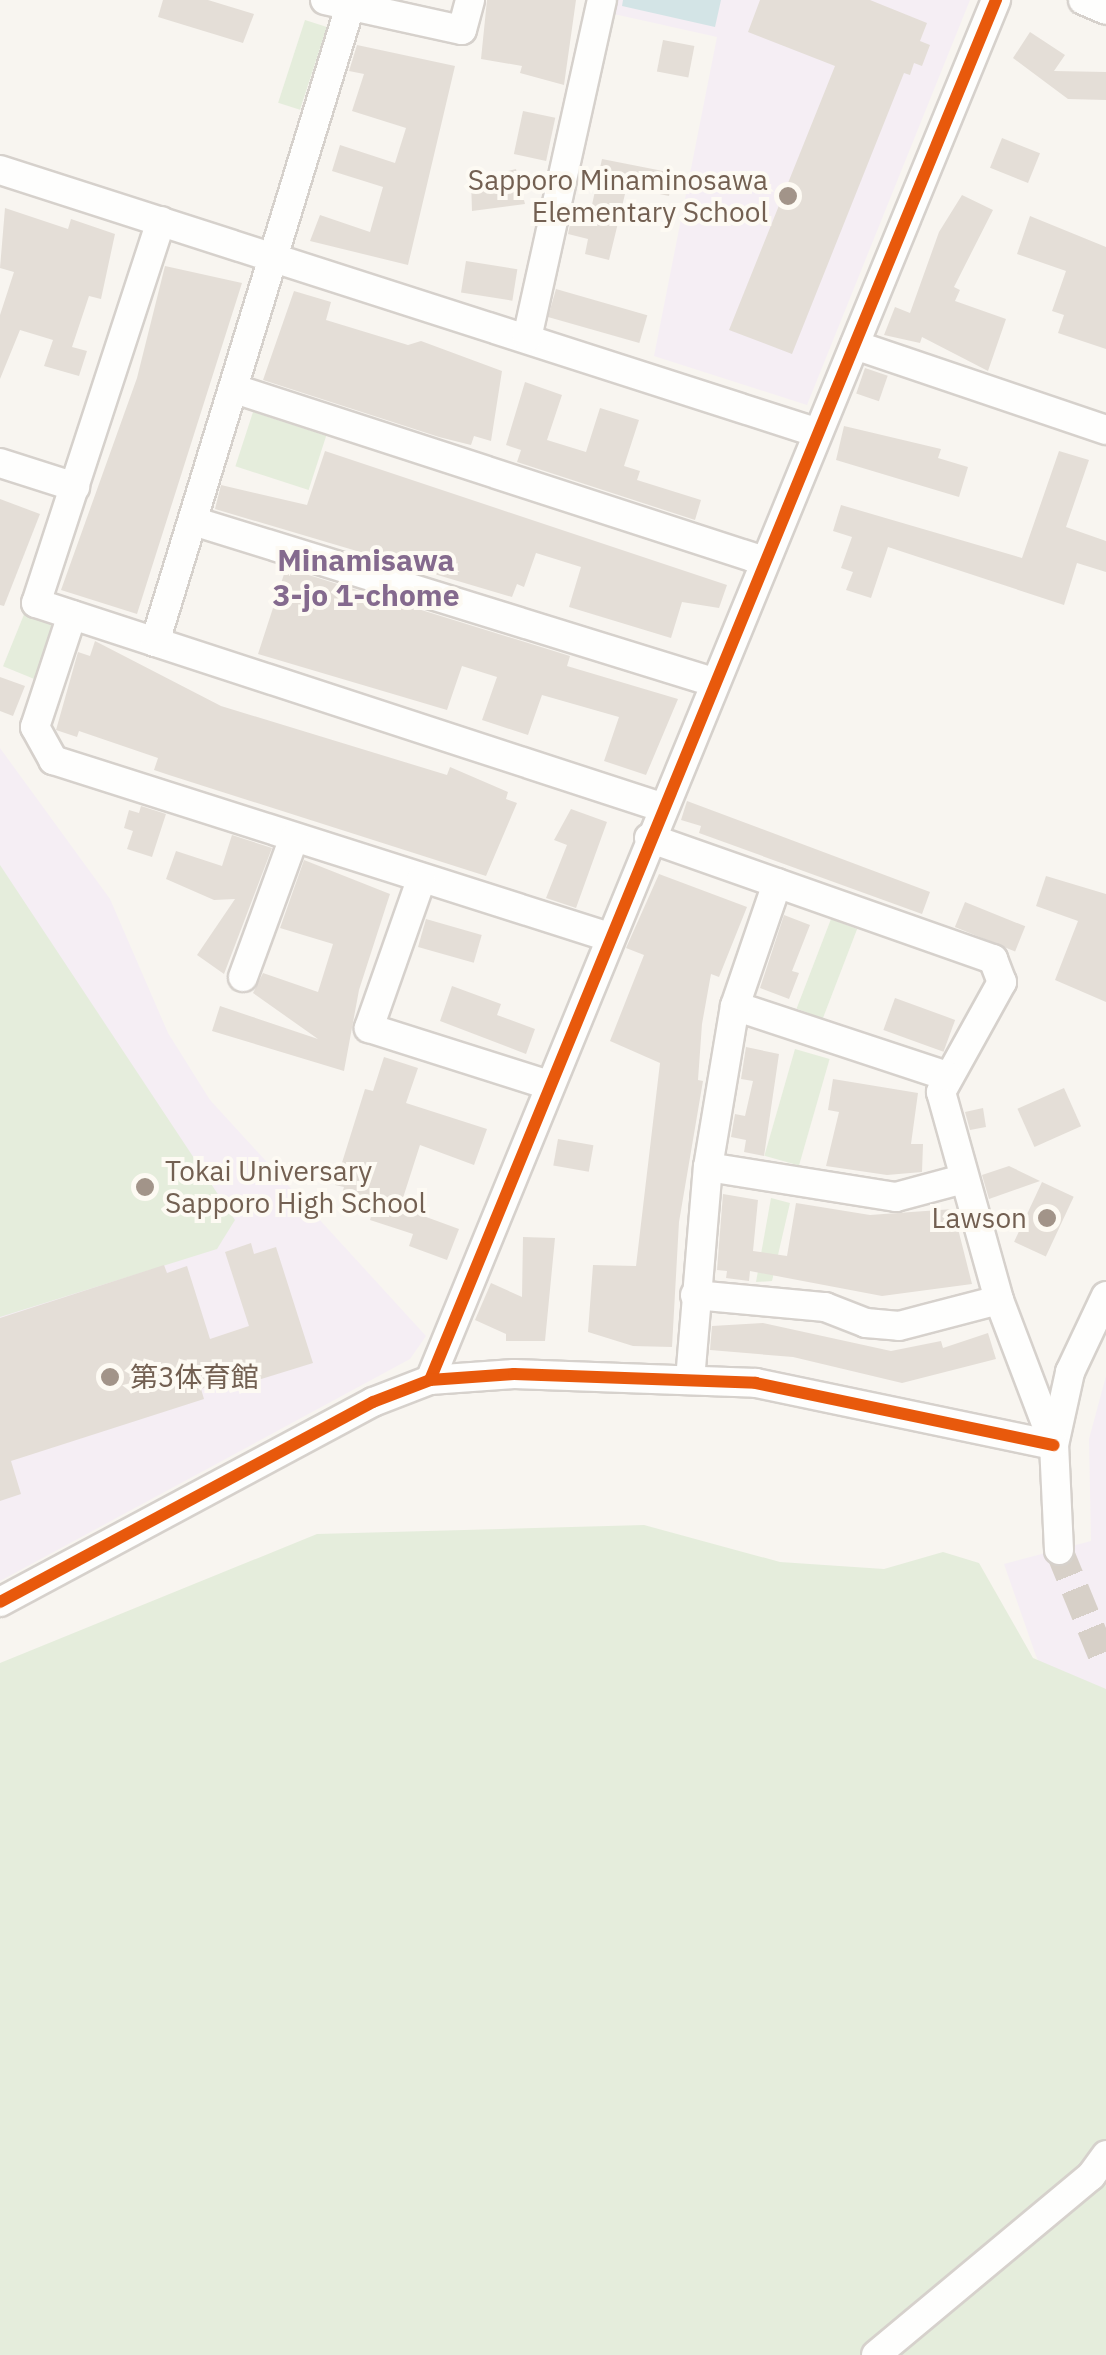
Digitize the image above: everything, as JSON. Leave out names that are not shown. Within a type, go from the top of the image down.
[{"type":"street","points":[[155,642],[277,258],[342,2],[462,30],[470,0]]},
{"type":"street","points":[[527,338],[602,0]]},
{"type":"street","points":[[430,1380],[661,807],[996,0]]},
{"type":"street","points":[[1083,0],[1106,10]]},
{"type":"street","points":[[0,170],[818,433]]},
{"type":"street","points":[[160,221],[36,603],[661,807]]},
{"type":"street","points":[[855,344],[1106,430]]},
{"type":"street","points":[[236,389],[764,561]]},
{"type":"street","points":[[0,463],[74,487]]},
{"type":"street","points":[[194,521],[713,682]]},
{"type":"street","points":[[72,615],[35,727],[53,760],[609,938]]},
{"type":"street","points":[[243,977],[294,838]]},
{"type":"street","points":[[649,838],[992,958],[1002,982],[941,1092],[998,1300],[1054,1444]]},
{"type":"street","points":[[421,880],[369,1028],[549,1085]]},
{"type":"street","points":[[690,1380],[708,1167],[734,1006],[777,883]]},
{"type":"street","points":[[734,1006],[948,1076]]},
{"type":"street","points":[[708,1167],[896,1197],[963,1178]]},
{"type":"street","points":[[695,1295],[825,1307],[866,1323],[899,1326],[998,1300]]},
{"type":"street","points":[[1059,1550],[1054,1444],[1070,1372],[1106,1296]]},
{"type":"street","points":[[0,1602],[373,1402],[430,1380],[514,1374],[690,1380],[796,1390],[1054,1444]]},
{"type":"street","points":[[876,2355],[1090,2176],[1106,2155]]},
{"type":"shaded area","name":"Sapporo Minaminosawa Elementary School","points":[[617,0],[970,0],[807,405],[654,356],[717,37],[614,14]]},
{"type":"shaded area","points":[[623,0],[721,0],[715,27],[622,6]]},
{"type":"shaded area","name":"Tokai Universary Sapporo High School","points":[[0,748],[110,899],[168,1033],[210,1100],[426,1336],[410,1359],[0,1581]]},
{"type":"shaded area","points":[[1106,1376],[1106,1749],[1083,1753],[1036,1656],[1004,1564],[1091,1541],[1089,1439]]},
{"type":"green space","points":[[305,20],[327,27],[300,110],[278,103]]},
{"type":"green space","points":[[253,412],[326,436],[309,490],[235,466]]},
{"type":"green space","points":[[27,607],[61,621],[37,680],[3,666]]},
{"type":"green space","points":[[0,865],[235,1220],[217,1249],[0,1317]]},
{"type":"green space","points":[[831,919],[857,929],[823,1019],[797,1009]]},
{"type":"green space","points":[[795,1049],[830,1059],[799,1166],[764,1156]]},
{"type":"green space","points":[[771,1198],[790,1203],[772,1281],[756,1282]]},
{"type":"green space","points":[[644,1525],[780,1562],[884,1569],[943,1552],[979,1563],[1033,1658],[1106,1689],[1106,2355],[0,2355],[0,1663],[317,1534]]},
{"type":"building","points":[[163,0],[208,0],[254,14],[243,43],[158,17]]},
{"type":"building","points":[[487,0],[576,0],[564,85],[520,73],[522,66],[481,59]]},
{"type":"building","points":[[760,0],[870,0],[927,23],[920,41],[930,45],[922,66],[914,63],[910,75],[904,73],[792,354],[729,330],[835,66],[748,32]]},
{"type":"building","points":[[1030,32],[1065,55],[1054,71],[1106,72],[1106,100],[1068,99],[1013,58]]},
{"type":"building","points":[[663,40],[694,46],[688,78],[657,71]]},
{"type":"building","points":[[357,45],[455,66],[408,265],[310,241],[320,215],[370,232],[383,187],[332,171],[340,145],[395,163],[406,128],[352,111],[364,74],[349,71]]},
{"type":"building","points":[[523,111],[555,118],[546,161],[514,154]]},
{"type":"building","points":[[1002,138],[1040,153],[1028,183],[990,168]]},
{"type":"building","points":[[602,159],[673,173],[669,196],[631,188],[625,194],[609,260],[585,254],[588,239],[568,234],[573,210],[590,214]]},
{"type":"building","points":[[516,169],[525,204],[472,211],[471,180]]},
{"type":"building","points":[[962,195],[993,210],[954,287],[960,290],[955,301],[1006,319],[988,371],[922,337],[920,343],[884,335],[895,307],[910,313],[939,232]]},
{"type":"building","points":[[5,208],[68,229],[71,219],[115,234],[101,299],[89,296],[72,347],[87,351],[79,376],[44,366],[53,340],[20,330],[0,379],[0,315],[14,272],[0,268]]},
{"type":"building","points":[[1030,216],[1106,247],[1106,349],[1058,333],[1064,315],[1052,311],[1066,271],[1017,254]]},
{"type":"building","points":[[466,261],[517,269],[512,301],[461,293]]},
{"type":"building","points":[[165,266],[242,283],[137,614],[61,590],[137,378]]},
{"type":"building","points":[[556,289],[647,315],[639,343],[548,317]]},
{"type":"building","points":[[294,291],[331,302],[326,320],[408,345],[421,341],[502,371],[491,441],[474,436],[471,445],[439,437],[263,380]]},
{"type":"building","points":[[865,368],[888,376],[879,401],[856,394]]},
{"type":"building","points":[[525,382],[562,395],[547,440],[586,452],[600,408],[639,420],[624,466],[640,471],[637,480],[701,500],[695,520],[517,462],[521,450],[506,445]]},
{"type":"building","points":[[844,426],[941,449],[938,458],[968,467],[959,497],[836,460]]},
{"type":"building","points":[[325,451],[727,585],[719,608],[682,602],[671,638],[569,607],[581,567],[536,553],[524,587],[517,584],[512,597],[215,509],[221,485],[307,505]]},
{"type":"building","points":[[1059,451],[1089,460],[1066,527],[1106,541],[1106,572],[1077,563],[1064,605],[888,547],[871,598],[846,590],[853,572],[841,568],[852,537],[833,531],[841,505],[1022,558]]},
{"type":"building","points":[[0,499],[40,514],[4,606],[0,605]]},
{"type":"building","points":[[286,568],[570,656],[567,666],[678,699],[646,775],[604,761],[619,717],[542,695],[528,735],[482,720],[497,677],[462,666],[447,710],[258,654]]},
{"type":"building","points":[[95,641],[221,706],[447,775],[450,767],[508,792],[506,799],[517,803],[486,876],[154,770],[158,758],[79,731],[77,737],[56,730],[78,652],[90,656]]},
{"type":"building","points":[[0,677],[25,686],[13,716],[0,711]]},
{"type":"building","points":[[687,801],[930,892],[922,914],[699,833],[701,826],[681,820]]},
{"type":"building","points":[[141,806],[166,814],[152,857],[127,849],[133,831],[124,828],[129,810],[139,813]]},
{"type":"building","points":[[571,809],[607,822],[576,908],[546,898],[567,845],[554,840]]},
{"type":"building","points":[[232,835],[272,848],[224,974],[197,955],[235,899],[214,900],[166,879],[176,851],[222,866]]},
{"type":"building","points":[[304,860],[390,894],[359,990],[344,1071],[212,1031],[220,1006],[318,1039],[253,993],[263,973],[318,992],[333,944],[280,928]]},
{"type":"building","points":[[659,874],[747,907],[719,977],[711,974],[702,1024],[698,1080],[703,1081],[679,1222],[672,1347],[633,1346],[588,1332],[593,1265],[636,1266],[660,1063],[610,1041],[644,955],[626,948]]},
{"type":"building","points":[[1046,876],[1106,894],[1106,1002],[1055,980],[1078,921],[1036,906]]},
{"type":"building","points":[[965,902],[1025,926],[1015,951],[955,927]]},
{"type":"building","points":[[784,915],[810,925],[792,971],[799,973],[789,999],[760,988]]},
{"type":"building","points":[[426,919],[482,935],[474,963],[418,947]]},
{"type":"building","points":[[452,986],[501,1004],[497,1015],[535,1029],[526,1054],[440,1021]]},
{"type":"building","points":[[895,998],[955,1020],[944,1052],[883,1030]]},
{"type":"building","points":[[746,1047],[779,1054],[764,1156],[744,1152],[746,1140],[731,1137],[735,1114],[745,1116],[753,1081],[741,1079]]},
{"type":"building","points":[[384,1057],[418,1068],[406,1103],[487,1129],[474,1165],[420,1145],[402,1201],[407,1210],[459,1229],[447,1260],[409,1246],[413,1234],[370,1220],[374,1207],[341,1197],[344,1187],[335,1185],[365,1089],[373,1091]]},
{"type":"building","points":[[833,1079],[918,1093],[911,1144],[923,1144],[922,1172],[887,1175],[826,1166],[839,1112],[828,1110]]},
{"type":"building","points":[[1064,1088],[1081,1126],[1034,1147],[1017,1109]]},
{"type":"building","points":[[983,1108],[986,1127],[970,1130],[965,1112]]},
{"type":"building","points":[[558,1139],[593,1145],[589,1172],[553,1166]]},
{"type":"building","points":[[1009,1166],[1040,1181],[989,1199],[982,1175]]},
{"type":"building","points":[[1042,1182],[1074,1197],[1046,1257],[1014,1242]]},
{"type":"building","points":[[723,1194],[758,1200],[753,1251],[787,1256],[796,1203],[870,1215],[953,1209],[972,1284],[882,1296],[750,1271],[749,1281],[726,1278],[727,1271],[717,1270]]},
{"type":"building","points":[[523,1237],[555,1238],[545,1341],[506,1341],[506,1334],[475,1320],[491,1283],[522,1297]]},
{"type":"building","name":"第3体育館","points":[[251,1243],[254,1254],[276,1247],[313,1363],[245,1384],[242,1376],[201,1389],[204,1399],[11,1461],[21,1494],[0,1501],[0,1318],[164,1265],[167,1273],[187,1266],[210,1339],[249,1326],[225,1252]]},
{"type":"building","points":[[763,1323],[891,1351],[941,1341],[943,1348],[988,1333],[996,1359],[902,1383],[793,1357],[710,1350],[712,1326]]},
{"type":"tunnel","points":[[1059,1550],[1106,1665]]},
{"type":"cycle path","points":[[430,1380],[996,0]]},
{"type":"cycle path","points":[[0,1602],[373,1402],[430,1380],[514,1374],[756,1383],[1054,1445]]},
{"type":"place","name":"Sapporo Minaminosawa Elementary School","points":[[788,196]]},
{"type":"place","name":"Tokai Universary Sapporo High School","points":[[145,1187]]},
{"type":"place","name":"Lawson","points":[[1047,1218]]},
{"type":"place","name":"第3体育館","points":[[110,1377]]},
{"type":"district","name":"Minamisawa 3-jo 1-chome","points":[[366,577]]}]
